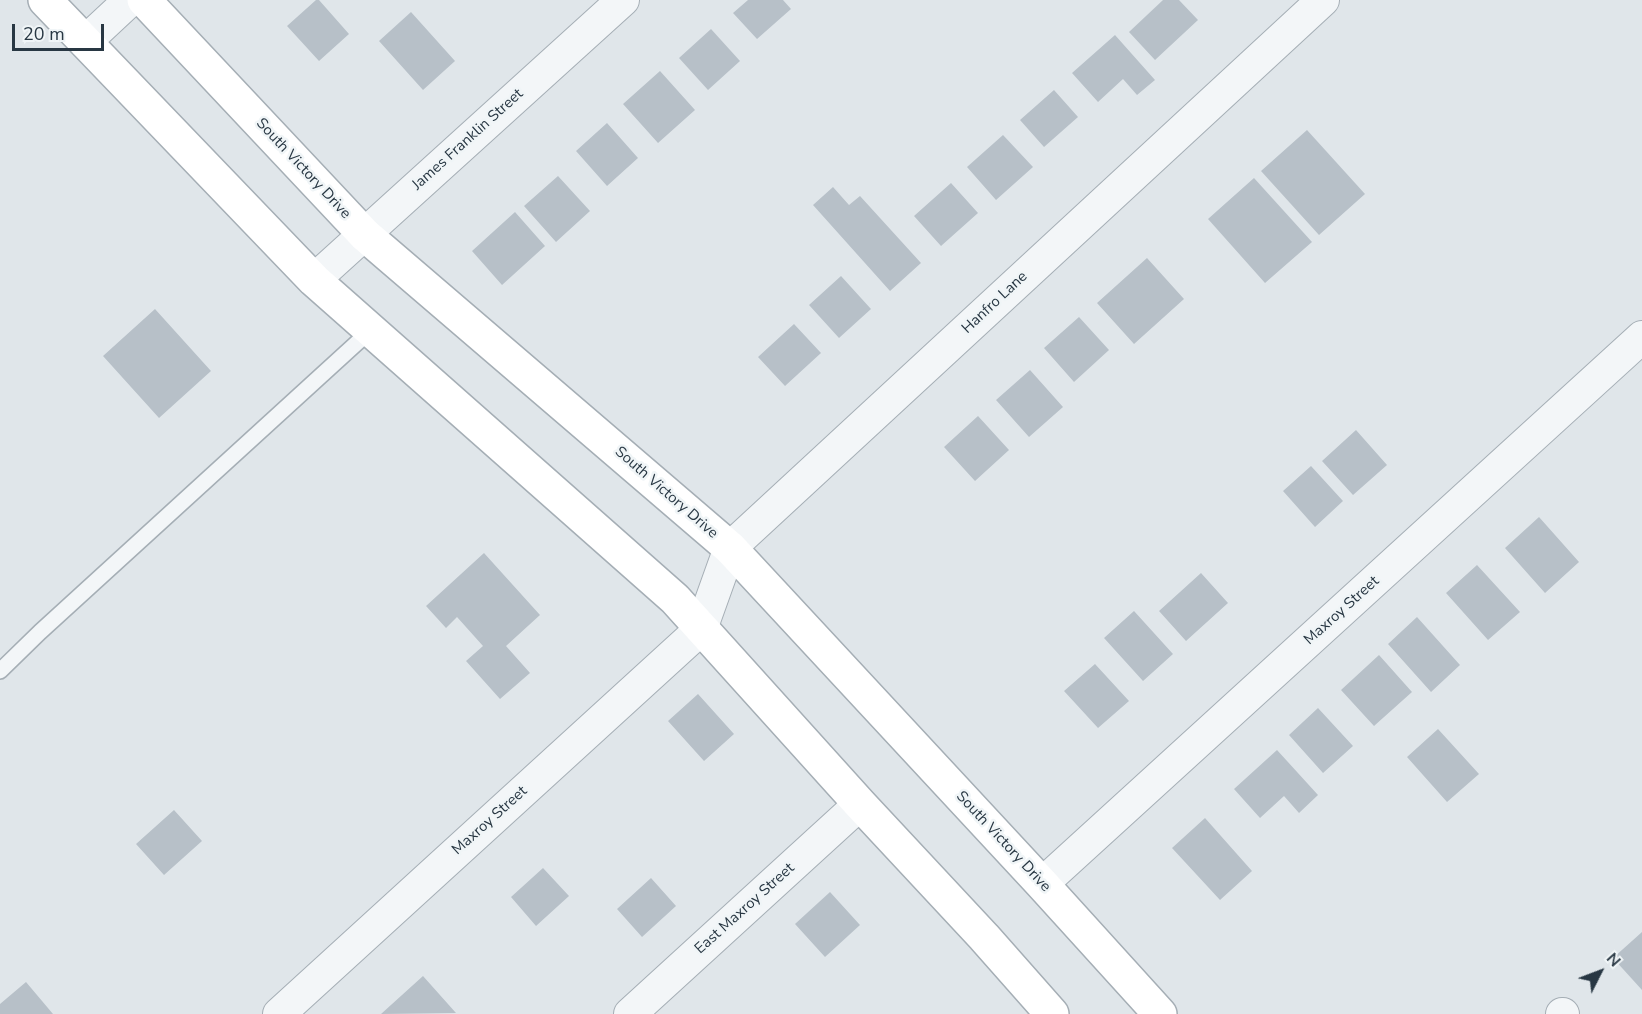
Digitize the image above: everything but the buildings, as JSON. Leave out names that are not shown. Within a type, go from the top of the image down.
[{"type":"main road","points":[[45,0],[314,280],[675,599],[1052,1014]]},
{"type":"main road","name":"South Victory Drive","points":[[144,0],[365,235],[730,548],[1160,1014]]},
{"type":"street","points":[[85,42],[130,0]]},
{"type":"street","name":"James Franklin Street","points":[[314,280],[623,0]]},
{"type":"street","name":"Hanfro Lane","points":[[701,629],[730,548],[1323,0]]},
{"type":"street","name":"Maxroy Street","points":[[1042,884],[1642,337]]},
{"type":"street","name":"Maxroy Street","points":[[279,1014],[701,629]]},
{"type":"street","name":"East Maxroy Street","points":[[630,1014],[860,804]]},
{"type":"lane","points":[[0,671],[371,330]]}]
